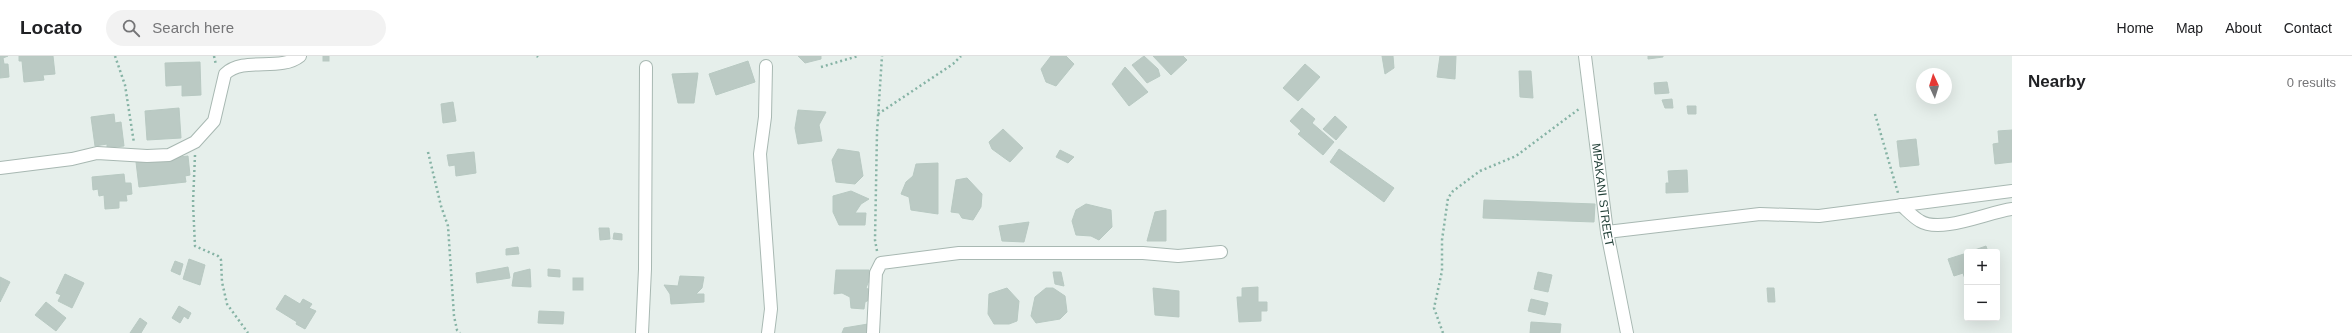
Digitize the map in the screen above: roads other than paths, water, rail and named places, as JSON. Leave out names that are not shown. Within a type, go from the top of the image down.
[{"type":"street","points":[[0,168],[72,159],[97,153],[169,155],[195,142],[214,121],[225,74],[228,70],[252,65],[282,62],[300,56]]},
{"type":"street","name":"MPAKANI STREET","points":[[1585,56],[1607,232],[1627,333]]},
{"type":"street","points":[[766,66],[765,117],[760,154],[771,309],[768,333]]},
{"type":"street","points":[[642,333],[646,269],[646,67]]},
{"type":"street","points":[[1607,232],[1760,214],[1819,216],[2012,191]]},
{"type":"street","points":[[1901,205],[1921,222],[1933,225],[1950,224],[2012,209]]},
{"type":"street","points":[[873,333],[876,273],[880,263],[959,253],[1143,253],[1178,256],[1221,252]]}]
